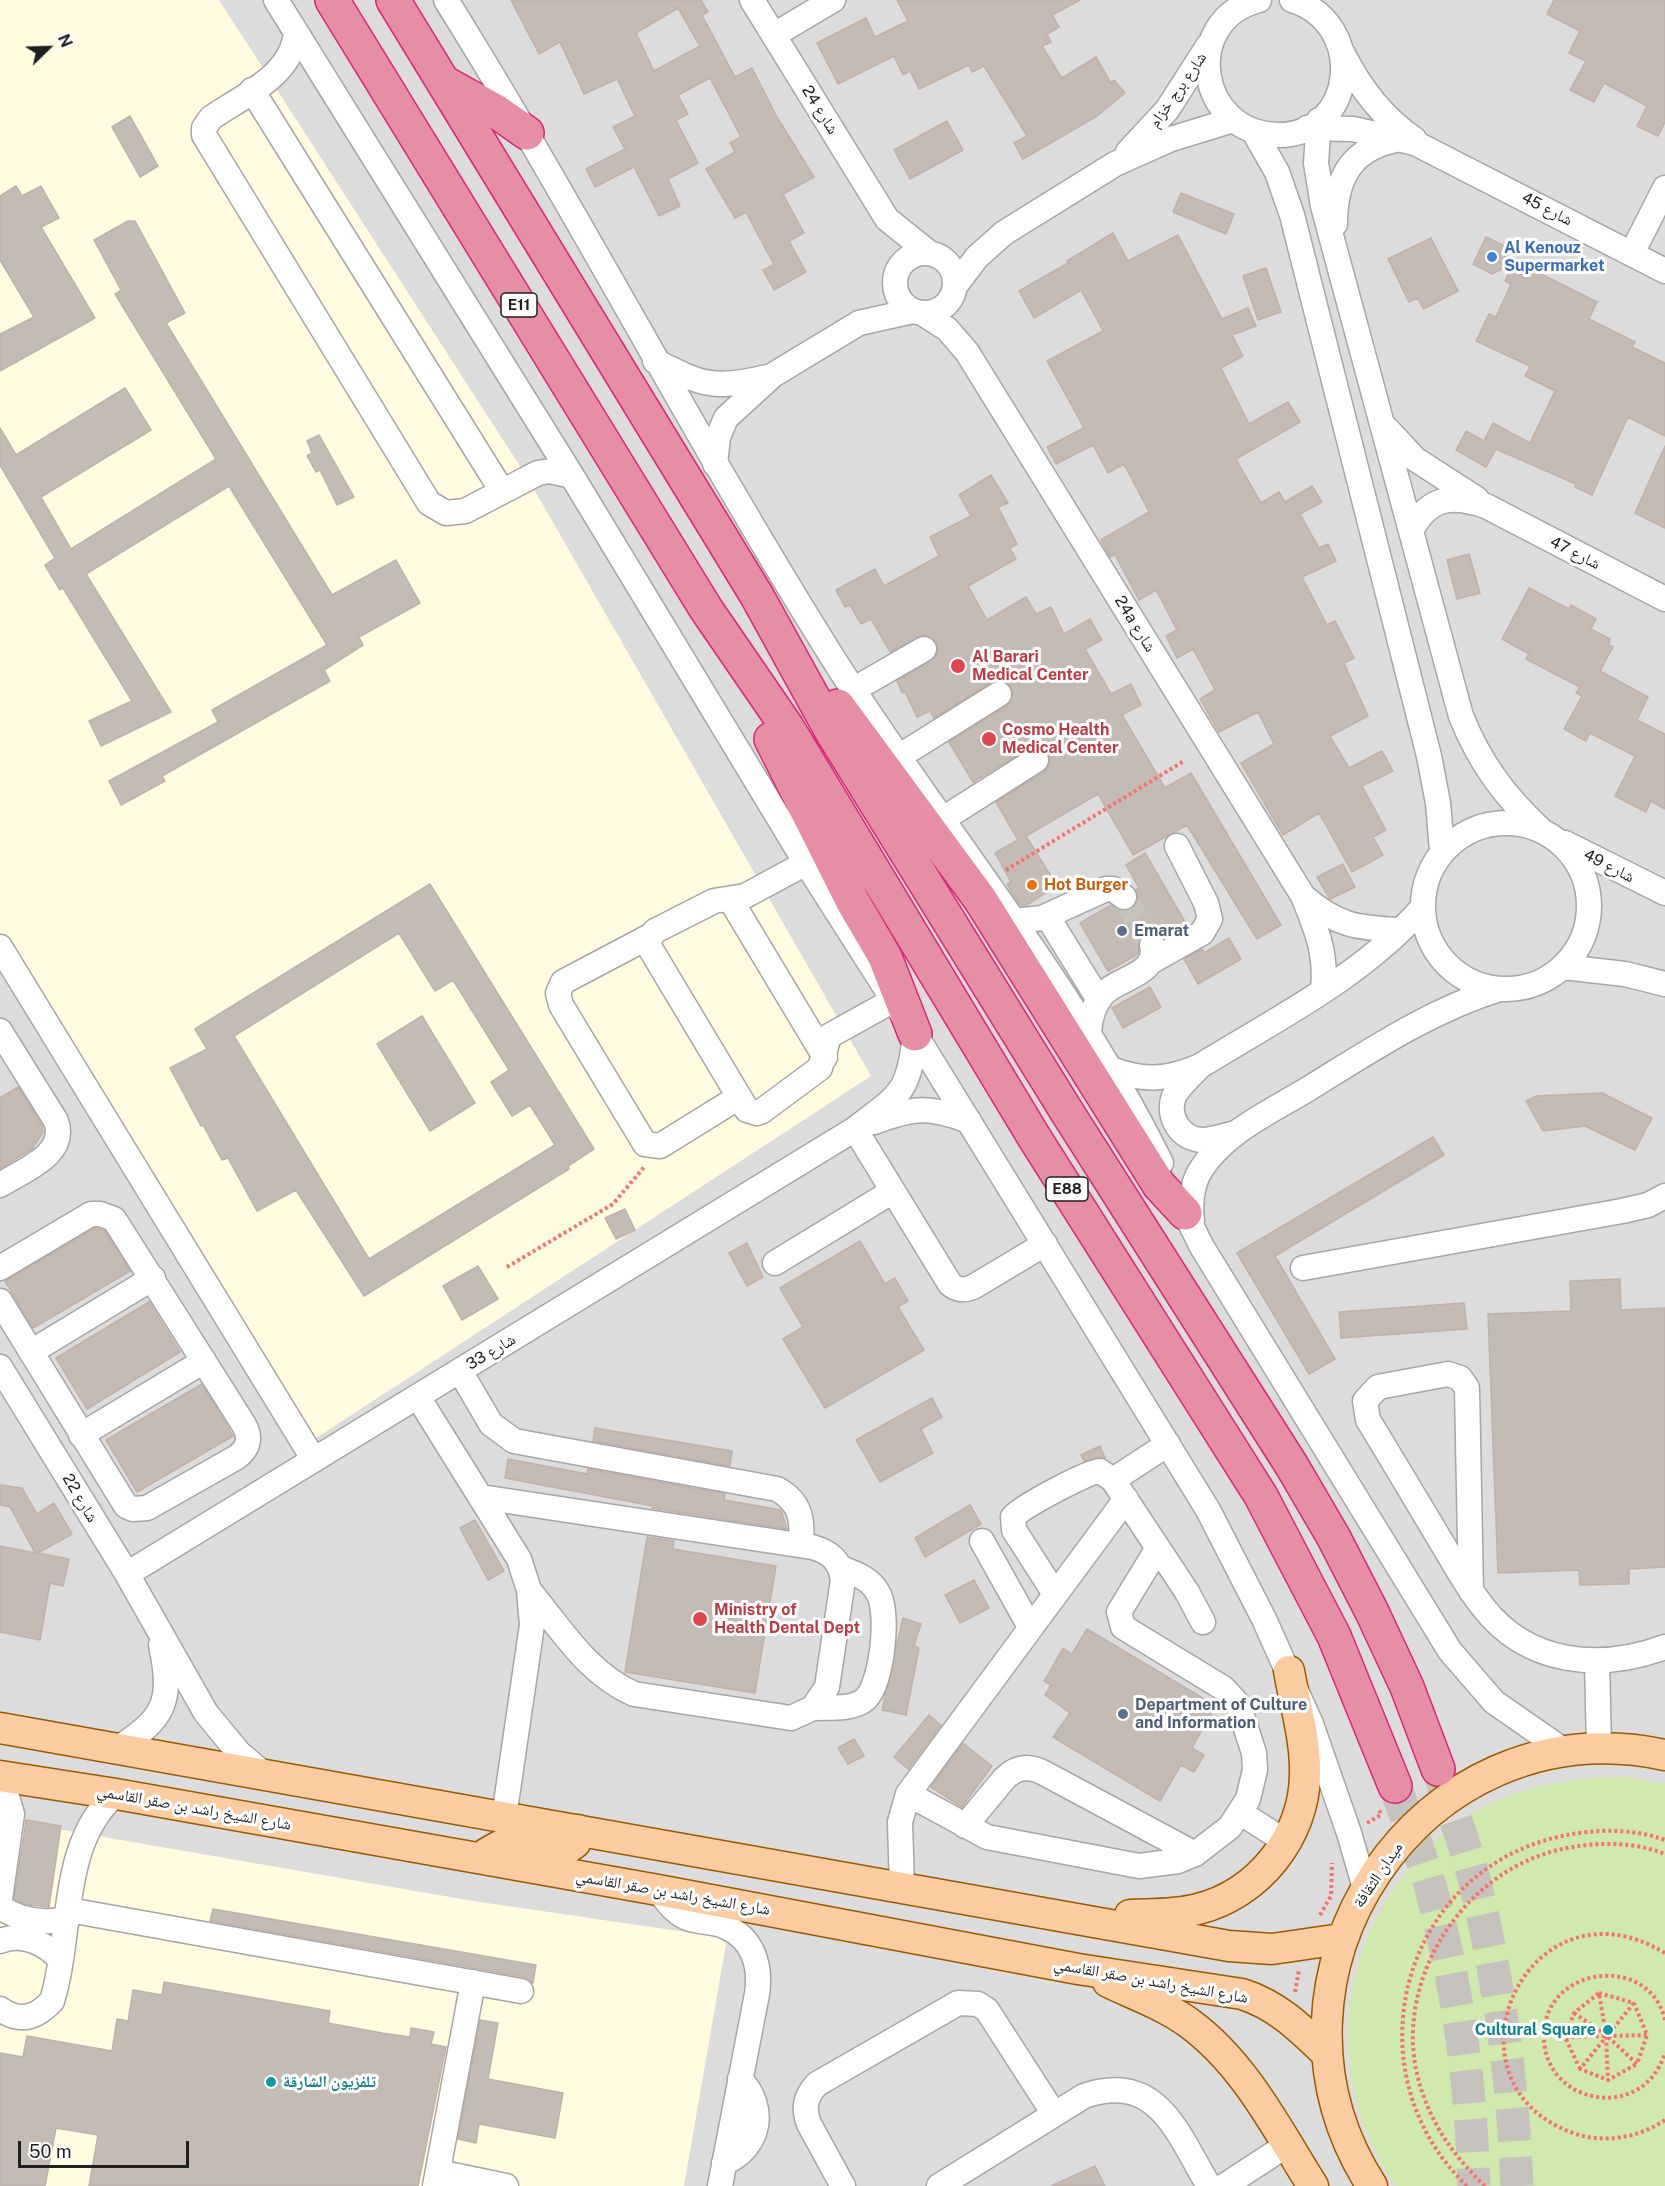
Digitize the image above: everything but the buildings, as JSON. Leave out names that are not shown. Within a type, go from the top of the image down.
[{"type":"highway","name":"E11","points":[[332,0],[706,609]]},
{"type":"highway","points":[[393,0],[757,596],[974,891],[1159,1185],[1189,1221]]},
{"type":"highway","points":[[443,82],[497,112],[527,134]]},
{"type":"highway","name":"E88","points":[[757,596],[844,752],[1334,1538],[1372,1611],[1407,1687],[1438,1769]]},
{"type":"highway","points":[[706,609],[853,902],[885,957],[915,1034]]},
{"type":"highway","name":"E88","points":[[706,609],[787,727],[1034,1137],[1261,1497],[1299,1565],[1334,1636],[1395,1786]]},
{"type":"main road","points":[[1082,1918],[1176,1913],[1220,1901],[1258,1877],[1286,1842],[1296,1821],[1305,1777],[1304,1754],[1289,1671]]},
{"type":"main road","points":[[0,1728],[1250,1949],[1293,1948],[1341,1939]]},
{"type":"main road","name":"ميدان الثقافة","points":[[1372,2186],[1344,2133],[1333,2094],[1327,2054],[1328,1995],[1341,1939],[1365,1888],[1389,1853],[1417,1823],[1450,1797],[1486,1776],[1525,1761],[1566,1752],[1599,1748],[1658,1750]]},
{"type":"main road","name":"شارع الشيخ راشد بن صقر القاسمي","points":[[1,1776],[116,1794],[658,1890],[1078,1969],[1165,1981],[1257,1999],[1284,2014],[1327,2054]]},
{"type":"main road","points":[[480,1859],[496,1846],[506,1843],[565,1850],[574,1843],[578,1830]]},
{"type":"main road","points":[[1078,1969],[1167,2009],[1210,2040],[1245,2079],[1313,2186]]},
{"type":"street","points":[[276,0],[572,476],[806,862],[1168,1444],[1238,1566],[1289,1671],[1331,1778],[1365,1888]]},
{"type":"street","points":[[446,0],[527,134],[715,464],[854,690],[1015,921],[1089,1033],[1144,1130],[1189,1221],[1450,1651],[1494,1702],[1511,1716],[1566,1752]]},
{"type":"street","name":"شارع 24","points":[[752,0],[888,219],[895,245],[896,275]]},
{"type":"street","points":[[774,35],[833,0]]},
{"type":"street","points":[[1237,5],[1259,0]]},
{"type":"street","points":[[1292,0],[1317,7]]},
{"type":"street","name":"شارع برج خزام","points":[[1115,164],[1143,139],[1167,110],[1218,28],[1237,5]]},
{"type":"street","name":"شارع 45","points":[[1317,7],[1335,32],[1343,54],[1378,108],[1428,148]]},
{"type":"street","points":[[296,32],[295,43],[287,62],[211,118],[204,128],[206,141],[429,502],[437,509],[455,513],[538,473],[550,471],[572,476]]},
{"type":"street","points":[[1213,39],[1208,53],[1209,82],[1214,97],[1233,120],[1254,132],[1277,172],[1294,227],[1429,756],[1438,803],[1442,851]]},
{"type":"street","points":[[1189,1221],[1191,1197],[1197,1176],[1209,1158],[1237,1132],[1413,1025],[1455,1004],[1499,989],[1530,986],[1563,967],[1577,949],[1586,929],[1589,908],[1587,886],[1579,865],[1501,789],[1472,742],[1453,690],[1412,529],[1318,184],[1315,125],[1338,95],[1344,75],[1343,54]]},
{"type":"street","points":[[252,90],[502,491]]},
{"type":"street","name":"شارع برج خزام","points":[[954,290],[977,257],[1004,233],[1115,164],[1171,140],[1233,120]]},
{"type":"street","name":"شارع 45","points":[[1254,132],[1281,135],[1315,125],[1402,138],[1428,148],[1665,271]]},
{"type":"street","points":[[1335,251],[1335,207],[1342,178],[1360,155],[1373,147],[1402,138]]},
{"type":"street","points":[[1632,253],[1665,188]]},
{"type":"street","name":"شارع 24","points":[[888,219],[932,253]]},
{"type":"street","name":"شارع برج خزام","points":[[932,253],[1004,233]]},
{"type":"street","points":[[715,464],[718,437],[726,418],[772,375],[859,323],[940,309],[954,290],[951,267],[932,253],[909,256],[859,323]]},
{"type":"street","points":[[896,275],[899,298],[917,312]]},
{"type":"street","name":"24a شارع","points":[[954,290],[967,352]]},
{"type":"street","name":"24a شارع","points":[[917,312],[947,329],[967,352],[1303,896],[1321,944],[1325,973],[1323,989]]},
{"type":"street","points":[[655,360],[694,381],[708,384],[735,384],[772,375]]},
{"type":"street","name":"شارع 47","points":[[1383,423],[1415,459],[1486,506],[1665,599]]},
{"type":"street","name":"شارع 47","points":[[1412,529],[1425,510],[1446,500],[1467,500],[1486,506]]},
{"type":"street","points":[[854,690],[924,649]]},
{"type":"street","points":[[900,756],[999,694]]},
{"type":"street","points":[[940,814],[1032,756]]},
{"type":"street","points":[[1499,989],[1470,981],[1451,969],[1436,951],[1426,931],[1422,908],[1424,888],[1430,868],[1442,851],[1459,836],[1479,826],[1502,822],[1547,833]]},
{"type":"street","name":"شارع 49","points":[[1547,833],[1665,893]]},
{"type":"street","points":[[1089,1033],[1090,1021],[1103,994],[1144,969],[1152,953],[1202,933],[1210,919],[1206,903],[1177,846]]},
{"type":"street","points":[[739,1097],[654,1147],[641,1140],[561,1005],[558,993],[563,982],[714,901],[745,896],[806,862]]},
{"type":"street","points":[[1015,921],[1054,913],[1106,889],[1113,890],[1124,897]]},
{"type":"street","name":"24a شارع","points":[[1303,896],[1322,913],[1340,922],[1359,928],[1400,930]]},
{"type":"street","points":[[730,899],[825,1057]]},
{"type":"street","points":[[1109,1068],[1124,1074],[1156,1079],[1171,1077],[1200,1066],[1360,964],[1422,908]]},
{"type":"street","points":[[1054,913],[1103,994]]},
{"type":"street","points":[[652,934],[650,948],[747,1110],[757,1113],[814,1073],[825,1057],[826,1043],[835,1032],[892,1000]]},
{"type":"street","points":[[0,947],[314,1460]]},
{"type":"street","points":[[1563,967],[1625,974],[1665,984]]},
{"type":"street","points":[[0,1030],[8,1061],[56,1121],[58,1137],[57,1144],[46,1156],[0,1185]]},
{"type":"street","name":"شارع 33","points":[[127,1574],[855,1130],[901,1090],[911,1071],[915,1034]]},
{"type":"street","points":[[1200,1066],[1174,1096],[1173,1118],[1178,1128],[1196,1139],[1206,1140],[1237,1132]]},
{"type":"street","name":"شارع 33","points":[[855,1130],[896,1114],[919,1109],[943,1112],[969,1121]]},
{"type":"street","points":[[855,1130],[950,1284],[961,1290],[973,1287],[1045,1244]]},
{"type":"street","points":[[775,1263],[892,1191]]},
{"type":"street","points":[[1303,1268],[1635,1209],[1665,1196]]},
{"type":"street","points":[[0,1268],[82,1218],[100,1214],[114,1219],[120,1224],[248,1432],[247,1447],[237,1457],[147,1508],[133,1509],[121,1501],[0,1301]]},
{"type":"street","points":[[31,1352],[153,1278]]},
{"type":"street","points":[[81,1435],[204,1361]]},
{"type":"street","points":[[460,1371],[491,1424],[514,1441],[777,1489],[791,1498],[800,1513],[803,1525],[801,1545]]},
{"type":"street","points":[[1471,1591],[1467,1388],[1460,1378],[1448,1374],[1378,1387],[1365,1401],[1366,1414],[1471,1591],[1497,1623],[1528,1646],[1562,1658],[1597,1661],[1635,1656],[1665,1647]]},
{"type":"street","name":"شارع 22","points":[[4,1381],[127,1574],[158,1631],[216,1727],[238,1753],[267,1777]]},
{"type":"street","points":[[418,1397],[519,1559],[530,1590],[532,1625],[504,1817]]},
{"type":"street","points":[[902,1889],[900,1822],[908,1794],[1055,1594],[1119,1489],[1168,1444]]},
{"type":"street","points":[[1055,1594],[1014,1530],[1013,1517],[1090,1473],[1100,1471],[1119,1489],[1203,1622]]},
{"type":"street","points":[[481,1497],[825,1550],[841,1568],[843,1580],[826,1687],[813,1708]]},
{"type":"street","points":[[982,1540],[1030,1627]]},
{"type":"street","points":[[908,1794],[965,1826],[998,1840],[1139,1866],[1161,1865],[1195,1854],[1230,1827],[1241,1813],[1252,1785],[1254,1770],[1254,1753],[1238,1704],[1223,1688],[1120,1623],[1119,1612],[1158,1548]]},
{"type":"street","points":[[530,1590],[590,1667],[604,1678],[634,1694],[778,1718],[803,1714],[813,1708],[856,1705],[869,1696],[876,1682],[883,1604],[869,1581],[841,1568]]},
{"type":"street","name":"شارع 22","points":[[117,1749],[154,1722],[166,1699],[167,1672],[158,1631]]},
{"type":"street","points":[[1597,1661],[1599,1748]]},
{"type":"street","points":[[965,1826],[1010,1773],[1018,1769],[1036,1769],[1195,1854]]},
{"type":"street","points":[[0,1899],[12,1814],[1,1776]]},
{"type":"street","points":[[0,2010],[10,2016],[26,2018],[41,2012],[52,2001],[82,1839],[96,1814],[116,1794]]},
{"type":"street","points":[[1241,1813],[1286,1842]]},
{"type":"street","points":[[658,1890],[670,1905],[686,1917],[725,1926],[740,1935],[750,1947],[757,1962],[759,1978],[722,2174]]},
{"type":"street","points":[[0,1907],[31,1921],[56,1921],[68,1914],[521,1991]]},
{"type":"street","points":[[0,1941],[30,1939],[52,1951],[61,1960]]},
{"type":"street","points":[[474,1982],[437,2179],[506,2186]]},
{"type":"street","points":[[843,2186],[805,2114],[809,2092],[817,2084],[958,2003],[978,2004],[987,2010],[1054,2114]]},
{"type":"street","points":[[939,2186],[1084,2096],[1104,2089],[1125,2089],[1145,2096],[1162,2109],[1209,2186]]},
{"type":"street","points":[[1224,2186],[1287,2145]]},
{"type":"path","points":[[987,881],[1184,761]]},
{"type":"path","points":[[507,1267],[613,1204],[637,1178],[654,1147]]},
{"type":"path","points":[[1467,2186],[1449,2169],[1426,2136],[1410,2099],[1402,2060],[1402,2010],[1408,1980],[1423,1942],[1444,1909],[1471,1880],[1504,1857],[1541,1840],[1580,1832],[1620,1831],[1665,1840]]},
{"type":"path","points":[[1485,2186],[1459,2160],[1438,2129],[1423,2095],[1415,2058],[1414,2021],[1420,1984],[1434,1948],[1454,1917],[1480,1890],[1511,1868],[1545,1853],[1582,1845],[1619,1844],[1665,1854]]},
{"type":"path","points":[[1665,1953],[1649,1944],[1612,1934],[1573,1939],[1539,1958],[1525,1972],[1507,2007],[1504,2027],[1508,2066],[1515,2085],[1526,2101],[1560,2128],[1602,2139],[1645,2132],[1665,2120]]},
{"type":"path","points":[[1665,2020],[1658,2004],[1641,1986],[1620,1976],[1597,1975],[1574,1982],[1557,1998],[1551,2007],[1544,2030],[1546,2053],[1556,2074],[1577,2091],[1590,2096],[1616,2098],[1641,2088],[1659,2068],[1665,2052]]},
{"type":"path","points":[[1599,1993],[1634,2003]]},
{"type":"path","points":[[1599,1993],[1574,2013],[1565,2037],[1580,2069],[1608,2080]]},
{"type":"path","points":[[1599,1993],[1606,2035],[1608,2080]]},
{"type":"path","points":[[1580,2069],[1634,2003]]},
{"type":"path","points":[[1608,2080],[1637,2064],[1647,2035],[1634,2003]]},
{"type":"path","points":[[1574,2013],[1606,2035],[1637,2064]]},
{"type":"path","points":[[1565,2037],[1647,2035]]},
{"type":"shaded area","points":[[0,0],[1665,0],[1665,2186],[0,2186]]},
{"type":"shaded area","points":[[0,0],[219,0],[527,477],[871,1076],[310,1442],[0,957]]},
{"type":"shaded area","points":[[0,1819],[473,1901],[727,1938],[684,2186],[0,2186]]},
{"type":"green space","points":[[1625,1777],[1665,1784],[1665,2186],[1396,2186],[1373,2147],[1358,2104],[1350,2061],[1349,2017],[1356,1974],[1370,1932],[1391,1893],[1433,1843],[1455,1824],[1498,1800],[1551,1784]]},
{"type":"tunnel","points":[[1124,897],[1152,945]]},
{"type":"tunnel","points":[[1440,1774],[1470,1866],[1491,1955],[1508,2070],[1517,2186]]},
{"type":"tunnel","points":[[1395,1786],[1427,1876],[1449,1963],[1462,2036],[1470,2111],[1474,2186]]},
{"type":"place","name":"Al Kenouz Supermarket","points":[[1492,257]]},
{"type":"place","name":"Al Barari Medical Center","points":[[958,666]]},
{"type":"place","name":"Cosmo Health Medical Center","points":[[989,739]]},
{"type":"place","name":"Hot Burger","points":[[1032,885]]},
{"type":"place","name":"Emarat","points":[[1122,931]]},
{"type":"place","name":"Ministry of Health Dental Dept","points":[[700,1619]]},
{"type":"place","name":"Department of Culture and Information","points":[[1123,1714]]},
{"type":"place","name":"Cultural Square","points":[[1608,2030]]},
{"type":"place","name":"تلفزيون الشارقة","points":[[271,2082]]}]
